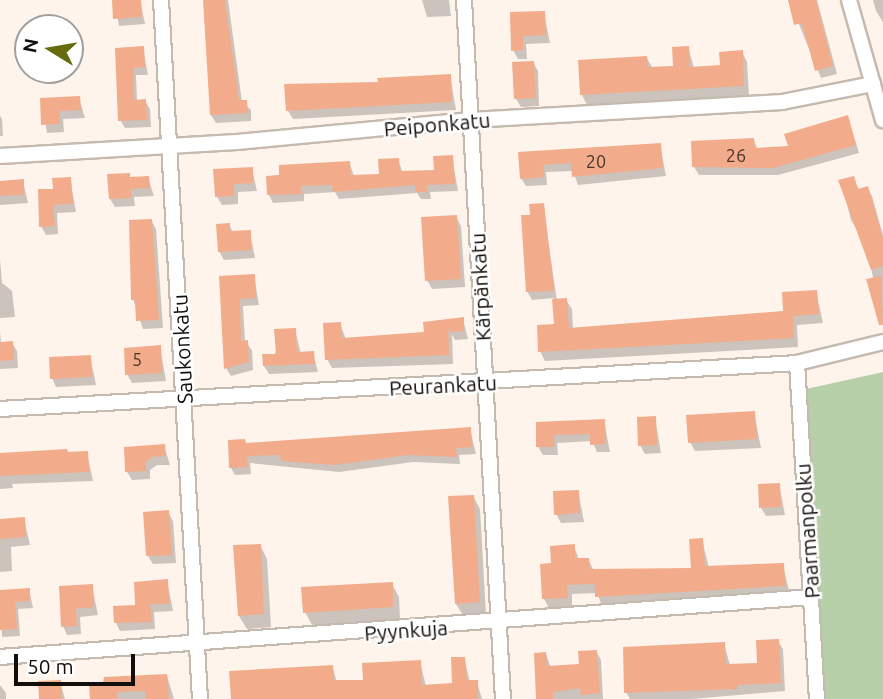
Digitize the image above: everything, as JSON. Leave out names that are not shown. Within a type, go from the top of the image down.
[{"type":"street","name":"Saukonkatu","points":[[161,0],[200,699]]},
{"type":"street","name":"Kärpänkatu","points":[[464,0],[503,699]]},
{"type":"street","points":[[849,0],[883,120]]},
{"type":"street","name":"Peiponkatu","points":[[0,156],[471,120],[782,102],[873,84]]},
{"type":"street","name":"Peurankatu","points":[[0,409],[185,401],[797,363],[883,342]]},
{"type":"street","name":"Paarmanpolku","points":[[797,363],[817,699]]},
{"type":"street","name":"Pyynkuja","points":[[0,657],[197,645],[811,597]]},
{"type":"green space","points":[[883,372],[883,699],[825,699],[806,389]]},
{"type":"building","points":[[112,0],[141,0],[142,17],[113,19]]},
{"type":"building","points":[[203,0],[225,0],[239,100],[247,100],[248,113],[210,115]]},
{"type":"building","points":[[788,0],[816,0],[833,66],[815,71],[802,23],[794,25]]},
{"type":"building","points":[[545,11],[546,35],[523,36],[523,50],[511,51],[510,12]]},
{"type":"building","points":[[144,46],[145,67],[133,68],[134,100],[146,99],[147,120],[118,121],[115,48]]},
{"type":"building","points":[[689,46],[690,67],[720,65],[719,52],[743,50],[744,86],[580,95],[578,60],[647,56],[648,67],[673,66],[672,47]]},
{"type":"building","points":[[534,61],[536,98],[514,99],[512,62]]},
{"type":"building","points":[[451,74],[452,102],[286,111],[284,84],[378,82],[377,78]]},
{"type":"building","points":[[80,96],[81,110],[60,111],[60,124],[41,125],[40,98]]},
{"type":"building","points":[[848,115],[856,145],[773,168],[692,167],[691,141],[754,138],[755,148],[788,146],[784,134]]},
{"type":"building","points":[[661,143],[663,168],[572,177],[571,163],[543,165],[544,177],[520,179],[518,152]]},
{"type":"building","points":[[453,155],[455,184],[427,185],[427,192],[415,192],[415,185],[333,192],[332,185],[301,186],[301,194],[267,195],[266,176],[279,175],[279,165],[350,161],[351,175],[379,174],[378,159],[399,158],[400,171],[434,170],[433,156]]},
{"type":"building","points":[[253,167],[253,183],[234,184],[234,196],[215,197],[213,169]]},
{"type":"building","points":[[130,173],[130,177],[149,176],[150,188],[131,189],[131,198],[109,199],[107,174]]},
{"type":"building","points":[[854,176],[858,189],[868,186],[883,239],[883,266],[871,270],[838,180]]},
{"type":"building","points":[[71,177],[73,204],[53,205],[55,226],[39,227],[38,189],[53,189],[52,178]]},
{"type":"building","points":[[24,179],[24,195],[0,196],[0,181]]},
{"type":"building","points":[[544,203],[554,291],[526,292],[521,215],[530,215],[529,204]]},
{"type":"building","points":[[457,215],[461,279],[425,281],[421,217]]},
{"type":"building","points":[[152,219],[159,320],[136,321],[135,300],[131,300],[129,220]]},
{"type":"building","points":[[230,223],[230,231],[251,230],[251,250],[218,252],[216,224]]},
{"type":"building","points":[[255,274],[256,298],[240,299],[241,341],[248,340],[249,362],[224,369],[219,276]]},
{"type":"building","points":[[881,276],[883,325],[879,325],[866,279]]},
{"type":"building","points":[[817,290],[819,314],[793,316],[794,338],[538,352],[537,325],[554,324],[552,299],[567,298],[569,328],[783,311],[782,292]]},
{"type":"building","points":[[464,317],[464,331],[449,332],[448,326],[449,355],[325,360],[323,323],[341,322],[342,338],[424,332],[423,322]]},
{"type":"building","points":[[296,328],[297,352],[314,351],[315,364],[263,366],[262,354],[276,354],[274,329]]},
{"type":"building","points":[[13,341],[14,360],[0,361],[0,342]]},
{"type":"building","points":[[161,345],[162,373],[125,375],[124,348]]},
{"type":"building","points":[[91,355],[92,377],[50,379],[49,357]]},
{"type":"building","points":[[755,411],[757,439],[688,443],[686,415]]},
{"type":"building","points":[[656,416],[657,445],[638,446],[637,417]]},
{"type":"building","points":[[605,419],[606,444],[590,445],[590,434],[554,435],[554,447],[536,447],[536,422]]},
{"type":"building","points":[[471,427],[472,447],[456,448],[457,457],[408,455],[334,465],[281,461],[280,455],[247,456],[248,467],[229,468],[228,440],[245,439],[246,443]]},
{"type":"building","points":[[165,444],[166,456],[152,457],[146,462],[146,471],[125,472],[124,447]]},
{"type":"building","points":[[67,449],[68,452],[88,451],[89,472],[0,476],[0,453]]},
{"type":"building","points":[[780,483],[781,507],[759,508],[758,484]]},
{"type":"building","points":[[579,490],[580,513],[554,515],[553,491]]},
{"type":"building","points":[[474,495],[480,602],[455,604],[448,496]]},
{"type":"building","points":[[169,510],[172,555],[146,556],[143,512]]},
{"type":"building","points":[[25,517],[26,537],[0,539],[0,519]]},
{"type":"building","points":[[703,538],[705,566],[784,563],[785,586],[595,597],[595,584],[567,585],[568,598],[542,599],[540,564],[551,563],[550,546],[575,544],[575,558],[589,558],[590,569],[691,568],[689,539]]},
{"type":"building","points":[[261,544],[264,614],[238,616],[233,545]]},
{"type":"building","points":[[168,579],[169,604],[150,604],[152,622],[114,623],[113,606],[135,605],[134,582]]},
{"type":"building","points":[[393,582],[393,607],[303,613],[301,587]]},
{"type":"building","points":[[93,584],[94,607],[76,609],[77,626],[61,627],[59,586]]},
{"type":"building","points":[[30,588],[30,601],[15,602],[17,629],[0,630],[0,590]]},
{"type":"building","points":[[779,639],[781,683],[738,685],[738,689],[624,693],[623,647],[725,642],[726,664],[757,663],[756,640]]},
{"type":"building","points":[[597,650],[600,693],[581,695],[580,688],[553,692],[553,699],[536,699],[534,653],[546,652],[547,666],[579,664],[578,651]]},
{"type":"building","points":[[451,657],[465,657],[467,680],[478,680],[478,699],[231,699],[229,671],[333,665],[334,680],[363,680],[362,663],[421,660],[422,685],[452,683]]},
{"type":"building","points":[[167,674],[169,699],[146,699],[145,691],[117,692],[117,699],[90,699],[89,684],[103,683],[104,677]]},
{"type":"building","points":[[61,680],[62,699],[39,699],[38,681]]}]
